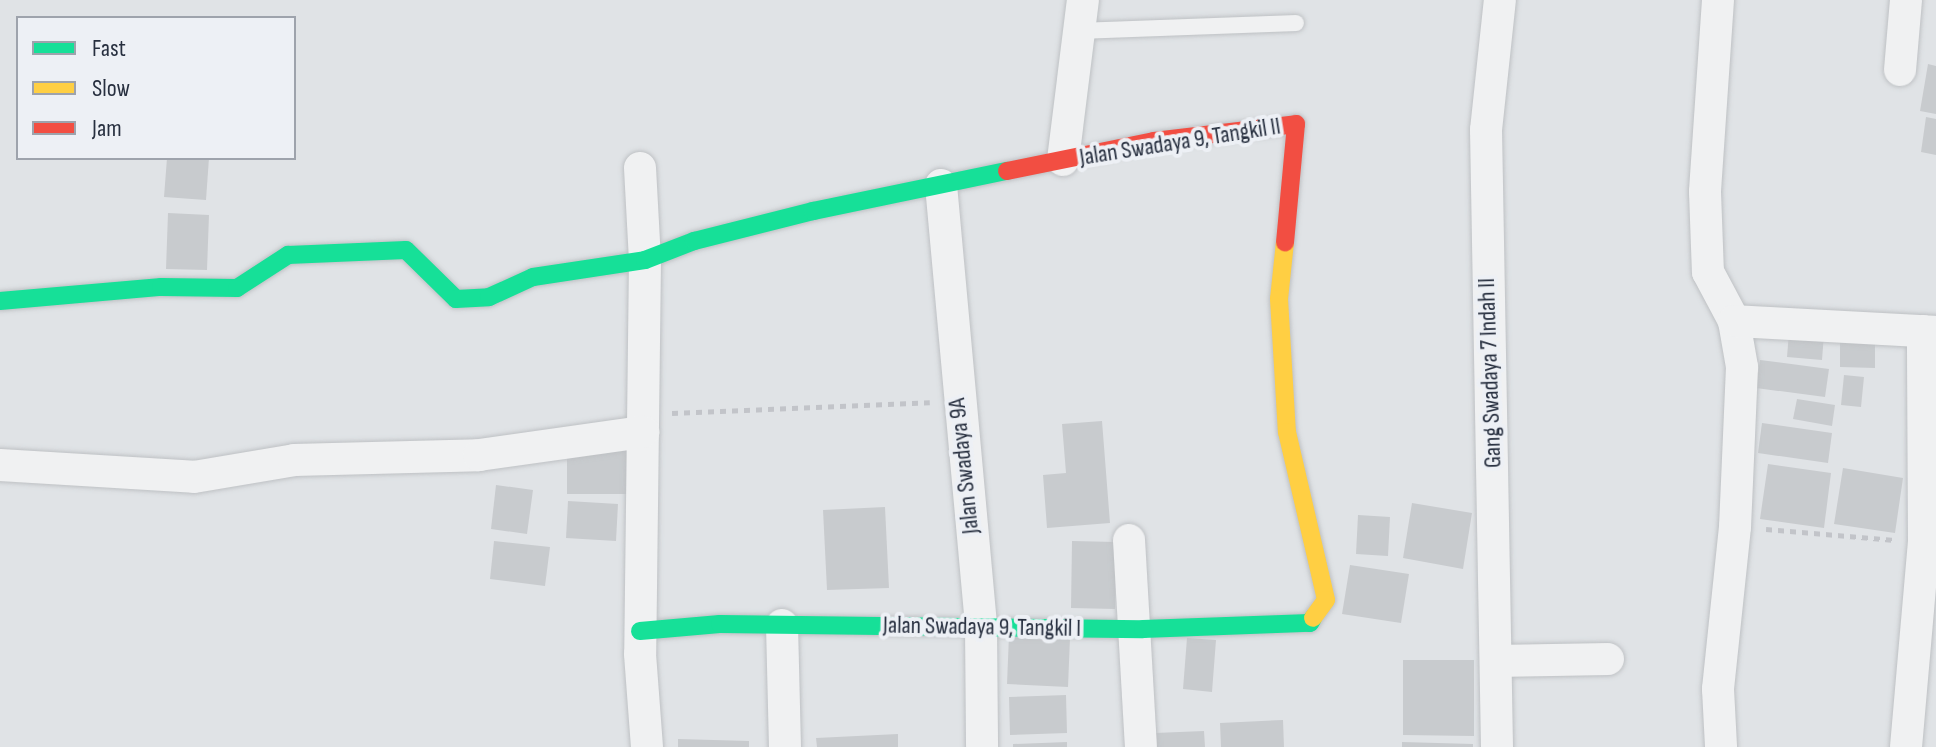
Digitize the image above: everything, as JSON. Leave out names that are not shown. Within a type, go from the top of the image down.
[{"type":"street","name":"Gang Swadaya 7 Indah II","points":[[1497,747],[1486,130],[1500,0]]},
{"type":"street","points":[[1718,0],[1705,192],[1708,272],[1734,321],[1742,367],[1735,527],[1718,689],[1721,747]]},
{"type":"street","points":[[1900,70],[1906,0]]},
{"type":"street","points":[[1063,160],[1081,15]]},
{"type":"street","name":"Jalan Swadaya 9, Tangkil II","points":[[0,301],[161,287],[237,288],[288,255],[406,250],[456,299],[489,297],[533,277],[645,260],[694,241],[941,185],[1154,141],[1296,124],[1279,299],[1287,432],[1324,586],[1320,613]]},
{"type":"street","points":[[640,168],[645,260],[640,631],[647,747]]},
{"type":"street","name":"Jalan Swadaya 9A","points":[[941,185],[958,401],[981,627],[982,747]]},
{"type":"street","points":[[1734,321],[1929,332],[1924,542],[1906,747]]},
{"type":"street","points":[[0,465],[194,477],[294,460],[479,455],[643,423]]},
{"type":"street","points":[[1129,540],[1141,747]]},
{"type":"street","name":"Jalan Swadaya 9, Tangkil I","points":[[640,631],[782,625],[1134,628],[1310,623],[1320,613]]},
{"type":"street","points":[[782,625],[785,747]]},
{"type":"street","points":[[1497,661],[1608,659]]},
{"type":"lane","points":[[1081,15],[1296,23]]},
{"type":"path","points":[[643,423],[958,401]]},
{"type":"path","points":[[1735,527],[1924,542]]},
{"type":"building","points":[[1928,64],[1936,66],[1936,114],[1920,111]]},
{"type":"building","points":[[1926,117],[1936,119],[1936,155],[1921,152]]},
{"type":"building","points":[[167,160],[209,160],[206,200],[164,197]]},
{"type":"building","points":[[168,213],[209,215],[207,270],[166,269]]},
{"type":"building","points":[[1789,332],[1824,334],[1822,360],[1787,357]]},
{"type":"building","points":[[1840,341],[1875,342],[1875,368],[1840,367]]},
{"type":"building","points":[[1760,360],[1829,369],[1825,397],[1756,388]]},
{"type":"building","points":[[1844,375],[1864,377],[1861,407],[1841,405]]},
{"type":"building","points":[[1797,399],[1835,405],[1832,426],[1793,419]]},
{"type":"building","points":[[1102,421],[1110,523],[1047,528],[1043,475],[1066,473],[1062,424]]},
{"type":"building","points":[[1762,423],[1832,433],[1828,463],[1758,453]]},
{"type":"building","points":[[567,449],[629,449],[630,494],[567,494]]},
{"type":"building","points":[[1768,464],[1831,473],[1824,528],[1760,519]]},
{"type":"building","points":[[1843,468],[1903,478],[1895,533],[1834,524]]},
{"type":"building","points":[[496,485],[533,490],[527,534],[491,529]]},
{"type":"building","points":[[568,501],[618,504],[616,541],[566,538]]},
{"type":"building","points":[[1412,503],[1472,513],[1463,569],[1403,558]]},
{"type":"building","points":[[885,507],[889,588],[827,590],[823,510]]},
{"type":"building","points":[[1358,515],[1390,517],[1388,556],[1356,554]]},
{"type":"building","points":[[494,541],[550,547],[545,586],[490,579]]},
{"type":"building","points":[[1072,541],[1116,542],[1115,609],[1071,608]]},
{"type":"building","points":[[1350,565],[1409,574],[1401,623],[1342,614]]},
{"type":"building","points":[[1009,635],[1070,638],[1068,687],[1007,684]]},
{"type":"building","points":[[1187,638],[1216,640],[1212,692],[1183,689]]},
{"type":"building","points":[[1403,660],[1474,660],[1474,736],[1403,735]]},
{"type":"building","points":[[1066,695],[1067,733],[1010,735],[1009,697]]},
{"type":"building","points":[[1283,720],[1284,747],[1221,747],[1220,723]]},
{"type":"building","points":[[1204,731],[1205,747],[1156,747],[1155,733]]},
{"type":"building","points":[[898,734],[898,747],[817,747],[816,738]]},
{"type":"building","points":[[678,739],[749,741],[749,747],[678,747]]},
{"type":"building","points":[[1067,742],[1067,747],[1013,747],[1013,744]]},
{"type":"building","points":[[1402,742],[1473,744],[1473,747],[1402,747]]},
{"type":"traffic: fast","points":[[0,301],[161,287],[237,288],[288,255],[406,250],[456,299],[489,297],[533,277],[645,260],[694,241],[813,211],[1007,171]]},
{"type":"traffic: fast","points":[[640,631],[720,624],[1143,629],[1310,623],[1313,618]]},
{"type":"traffic: slow","points":[[1285,242],[1279,299],[1287,432],[1326,600],[1313,618]]},
{"type":"traffic: jam","points":[[1007,171],[1154,141],[1296,124],[1285,242]]}]
